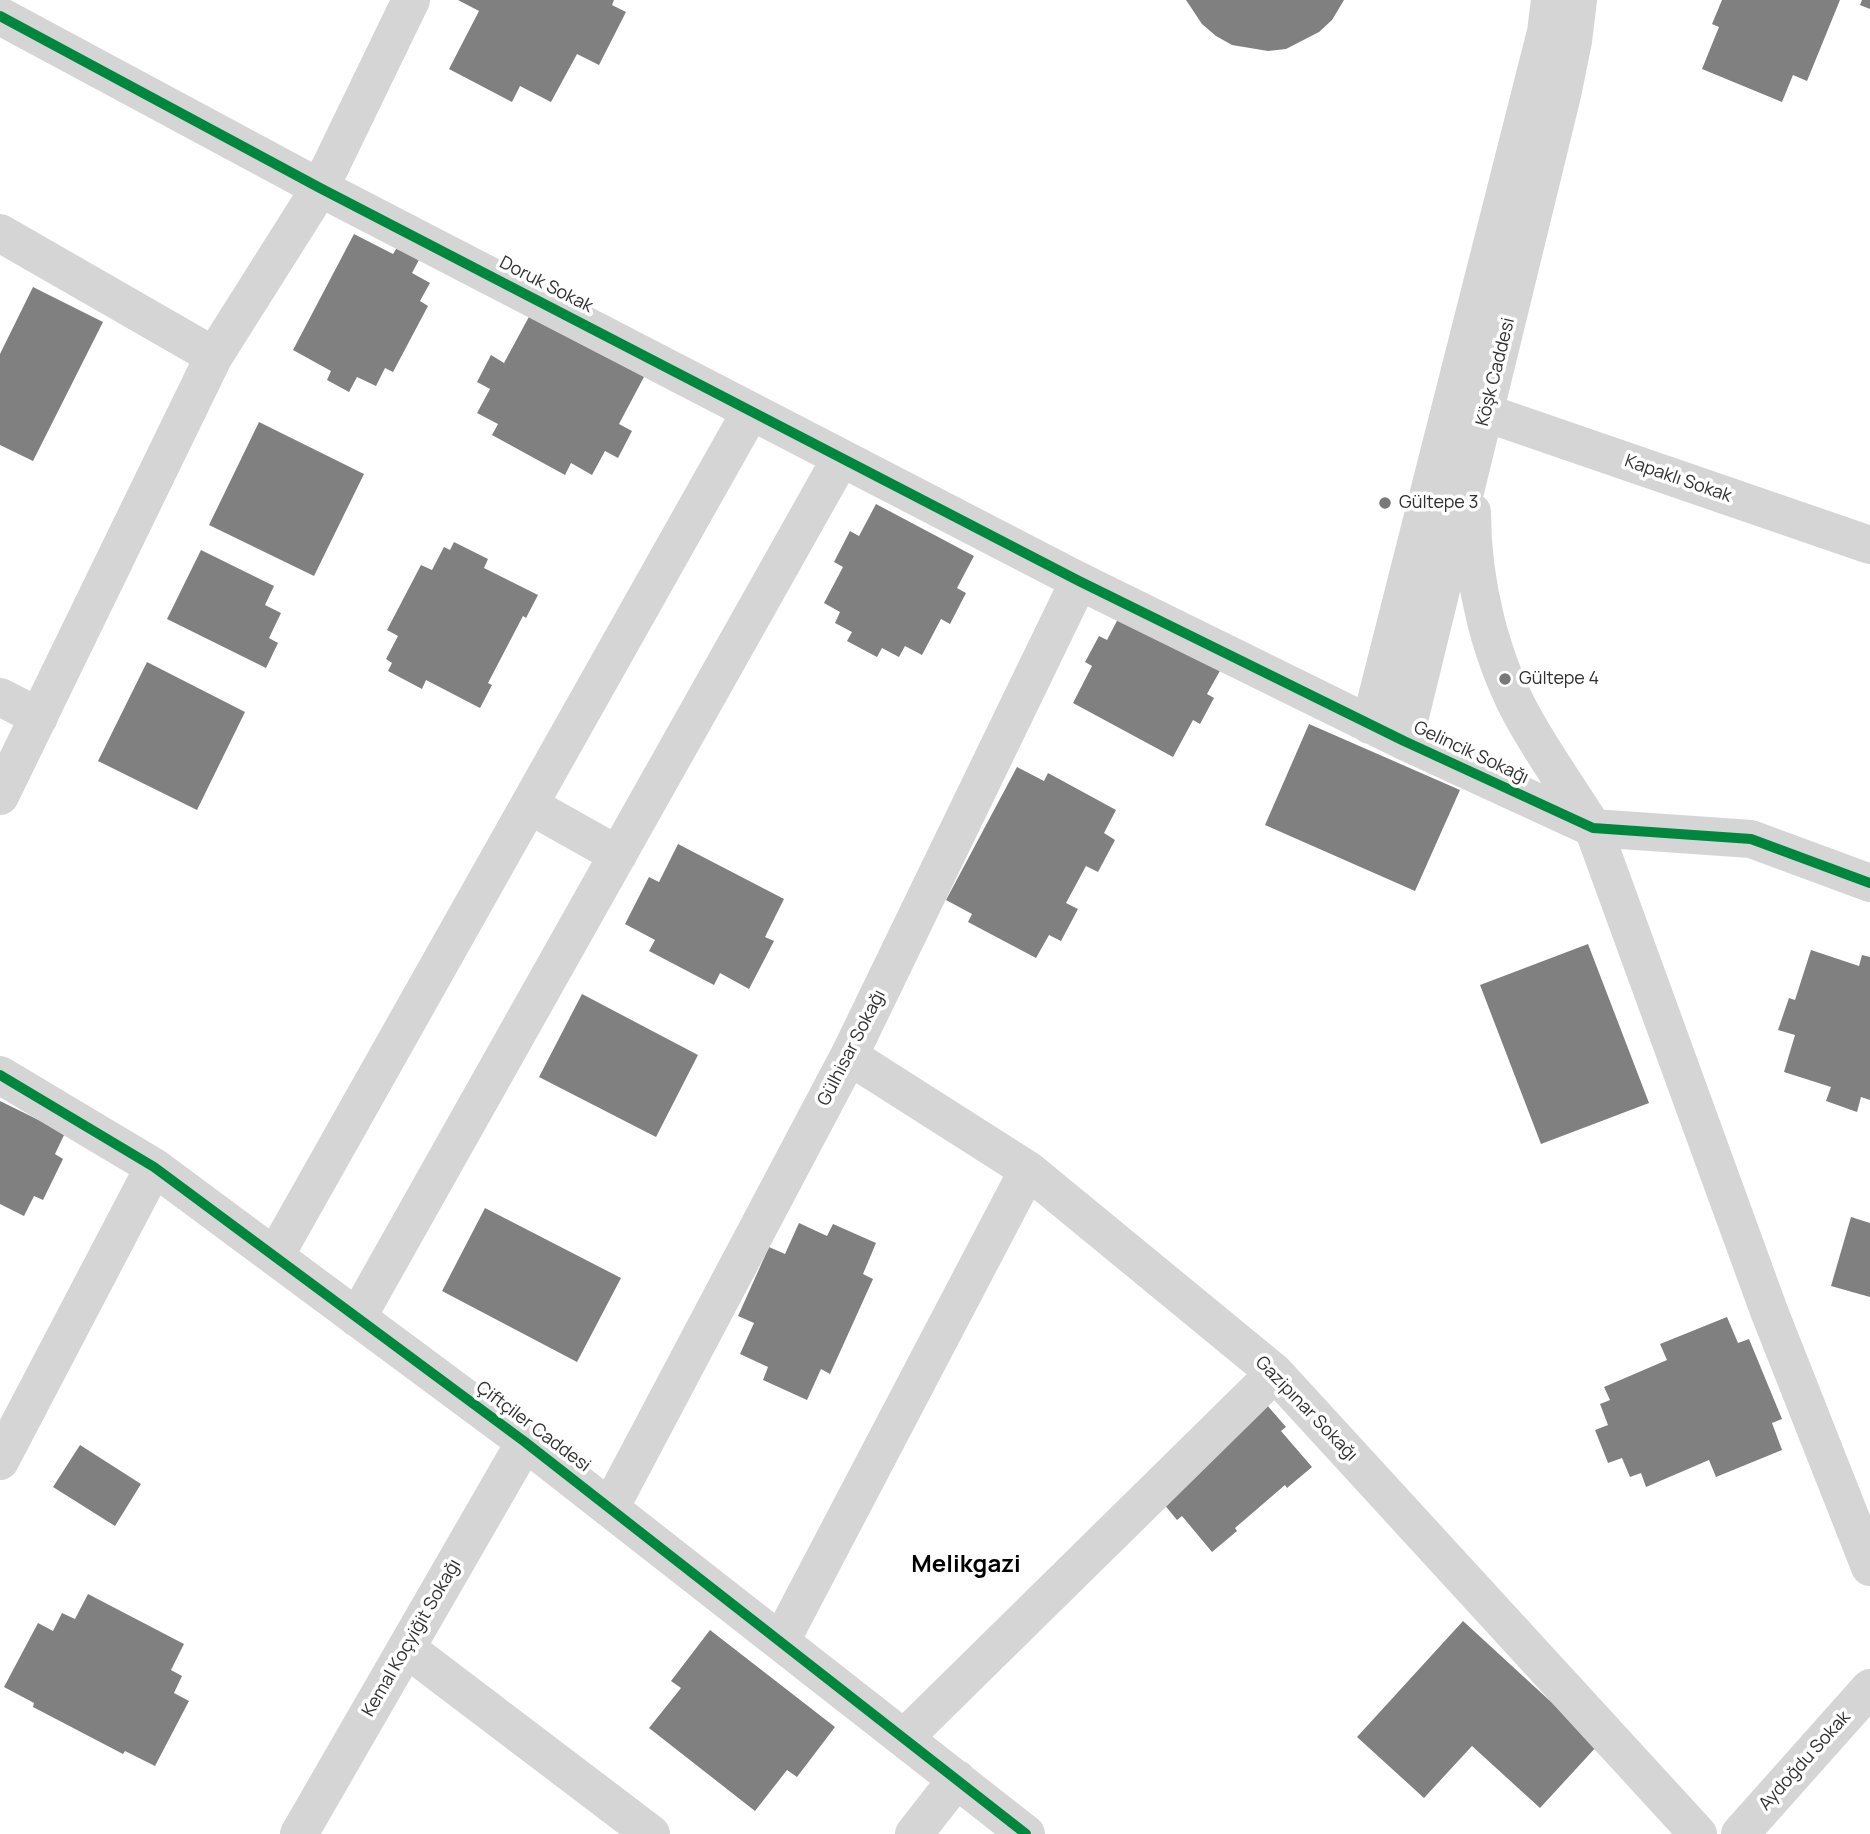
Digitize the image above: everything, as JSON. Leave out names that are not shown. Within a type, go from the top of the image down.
[{"type":"street","points":[[0,796],[214,355],[320,188],[411,0]]},
{"type":"street","name":"Köşk Caddesi","points":[[1387,733],[1546,32],[1550,0]]},
{"type":"street","name":"Köşk Caddesi","points":[[1387,733],[1472,468],[1562,95],[1578,0]]},
{"type":"street","name":"Doruk Sokak","points":[[0,16],[320,188],[1079,581]]},
{"type":"street","points":[[0,233],[214,355]]},
{"type":"street","points":[[275,1256],[751,411]]},
{"type":"street","name":"Kapaklı Sokak","points":[[1486,413],[1870,545]]},
{"type":"street","points":[[357,1318],[841,458]]},
{"type":"street","points":[[1472,468],[1472,523],[1478,579],[1490,633],[1505,679],[1526,722],[1593,828],[1769,1311],[1870,1567]]},
{"type":"street","name":"Gelincik Sokağı","points":[[1079,581],[1387,733],[1593,828],[1751,839],[1870,883]]},
{"type":"street","name":"Gülhisar Sokağı","points":[[610,1508],[849,1056],[1079,581]]},
{"type":"street","points":[[0,697],[39,716]]},
{"type":"street","points":[[529,805],[618,855]]},
{"type":"street","name":"Gazipınar Sokağı","points":[[849,1056],[1028,1170],[1275,1373],[1698,1834]]},
{"type":"street","name":"Çiftçiler Caddesi","points":[[0,1075],[154,1167],[275,1256],[525,1442],[1026,1834]]},
{"type":"street","points":[[0,1461],[154,1167]]},
{"type":"street","points":[[781,1641],[1028,1170]]},
{"type":"street","points":[[905,1737],[1275,1373]]},
{"type":"street","name":"Kemal Koçyiğit Sokağı","points":[[299,1834],[525,1442]]},
{"type":"street","points":[[406,1648],[651,1834]]},
{"type":"street","name":"Aydoğdu Sokak","points":[[1740,1834],[1870,1688]]},
{"type":"street","points":[[914,1834],[957,1779]]},
{"type":"building","points":[[458,0],[614,0],[612,5],[626,12],[599,65],[577,54],[551,102],[520,86],[512,102],[449,69],[479,11]]},
{"type":"building","points":[[1186,0],[1344,0],[1332,20],[1319,32],[1286,49],[1268,51],[1232,45],[1216,36],[1202,24]]},
{"type":"building","points":[[1722,0],[1840,0],[1807,81],[1793,75],[1782,102],[1702,69],[1719,27],[1712,24]]},
{"type":"building","points":[[1862,0],[1870,0],[1870,9],[1860,5]]},
{"type":"building","points":[[354,234],[393,254],[398,246],[420,258],[412,273],[430,283],[420,301],[428,306],[393,372],[385,368],[376,386],[357,377],[349,392],[327,380],[331,371],[293,350]]},
{"type":"building","points":[[33,287],[103,322],[33,461],[0,445],[0,354]]},
{"type":"building","points":[[531,313],[645,375],[619,424],[632,431],[618,458],[605,451],[592,475],[571,463],[565,475],[492,435],[498,424],[477,413],[490,389],[477,382],[491,355],[504,363]]},
{"type":"building","points":[[259,422],[364,474],[314,576],[209,525]]},
{"type":"building","points":[[876,504],[974,556],[957,588],[966,593],[950,624],[941,619],[922,655],[905,646],[899,657],[882,648],[877,657],[847,641],[852,632],[835,623],[840,612],[824,603],[843,567],[834,562],[850,531],[859,536]]},
{"type":"building","points":[[454,542],[488,559],[484,568],[538,595],[526,618],[523,616],[488,683],[492,685],[480,708],[426,680],[422,689],[388,671],[392,663],[386,659],[398,636],[387,630],[421,565],[432,570],[444,547],[450,550]]},
{"type":"building","points":[[201,550],[274,586],[265,605],[281,613],[269,638],[278,643],[266,668],[167,619]]},
{"type":"building","points":[[1120,615],[1221,669],[1207,694],[1214,698],[1200,724],[1193,720],[1173,757],[1073,703],[1092,666],[1085,662],[1099,636],[1107,640]]},
{"type":"building","points":[[147,662],[245,712],[197,810],[98,761]]},
{"type":"building","points":[[1309,724],[1460,790],[1415,891],[1265,825]]},
{"type":"building","points":[[1017,767],[1044,781],[1048,773],[1116,810],[1104,833],[1115,840],[1098,872],[1086,866],[1066,903],[1078,909],[1061,941],[1049,935],[1036,958],[968,922],[972,914],[946,900]]},
{"type":"building","points":[[678,844],[784,899],[765,937],[774,941],[749,989],[720,973],[714,985],[649,951],[655,940],[625,924],[649,877],[659,882]]},
{"type":"building","points":[[1588,944],[1649,1103],[1541,1144],[1480,985]]},
{"type":"building","points":[[1811,950],[1859,966],[1862,955],[1870,957],[1870,1100],[1861,1097],[1857,1112],[1826,1101],[1831,1087],[1784,1072],[1795,1035],[1778,1030],[1789,998],[1795,1000]]},
{"type":"building","points":[[582,994],[698,1055],[656,1137],[539,1077]]},
{"type":"building","points":[[0,1101],[65,1133],[55,1154],[63,1159],[43,1200],[34,1196],[24,1216],[0,1204]]},
{"type":"building","points":[[485,1208],[621,1278],[577,1362],[442,1291]]},
{"type":"building","points":[[1851,1217],[1870,1223],[1870,1297],[1831,1286]]},
{"type":"building","points":[[799,1223],[827,1236],[833,1224],[876,1243],[863,1274],[873,1279],[830,1374],[821,1369],[807,1400],[763,1380],[768,1367],[740,1354],[754,1323],[738,1316],[769,1247],[785,1254]]},
{"type":"building","points":[[1727,1317],[1738,1343],[1749,1339],[1782,1419],[1772,1423],[1782,1450],[1716,1477],[1709,1460],[1646,1487],[1641,1473],[1630,1477],[1622,1458],[1608,1463],[1595,1430],[1608,1425],[1600,1404],[1610,1400],[1604,1387],[1667,1360],[1660,1344]]},
{"type":"building","points":[[1266,1404],[1286,1427],[1281,1431],[1312,1467],[1287,1488],[1285,1485],[1235,1528],[1237,1531],[1212,1552],[1182,1516],[1177,1520],[1158,1497]]},
{"type":"building","points":[[80,1445],[141,1484],[115,1526],[53,1487]]},
{"type":"building","points":[[88,1594],[184,1644],[171,1670],[182,1676],[174,1693],[189,1701],[155,1766],[125,1751],[123,1754],[33,1707],[34,1703],[4,1687],[38,1623],[53,1631],[62,1613],[75,1619]]},
{"type":"building","points":[[1463,1621],[1598,1745],[1540,1808],[1472,1746],[1424,1798],[1357,1737]]},
{"type":"building","points":[[710,1630],[835,1727],[797,1777],[787,1770],[755,1811],[649,1728],[681,1688],[671,1681]]},
{"type":"cycle path","points":[[0,16],[320,188],[1079,581],[1404,741],[1593,828],[1751,839],[1870,883]]},
{"type":"cycle path","points":[[0,1075],[154,1167],[525,1442],[1026,1834]]},
{"type":"place","name":"Gültepe 3","points":[[1385,503]]},
{"type":"place","name":"Gültepe 4","points":[[1505,679]]},
{"type":"district","name":"Melikgazi","points":[[966,1565]]}]
